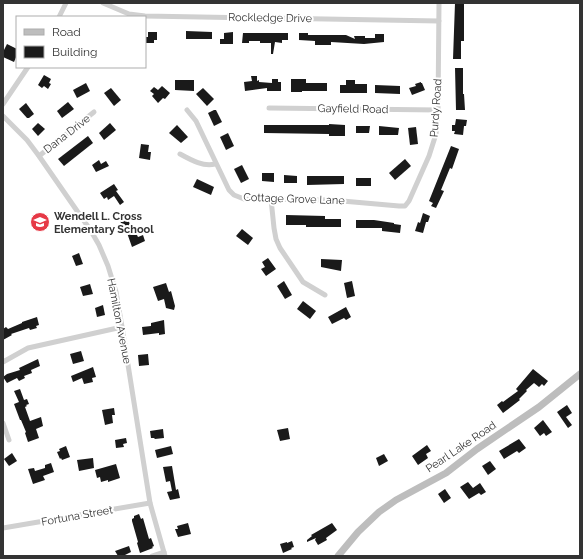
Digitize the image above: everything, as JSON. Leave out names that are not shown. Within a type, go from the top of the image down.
[{"type":"main road","name":"Pearl Lake Road","points":[[338,556],[358,532],[380,512],[396,500],[446,473],[477,449],[539,407],[580,374]]},
{"type":"street","points":[[60,16],[66,3]]},
{"type":"street","name":"Rockledge Drive","points":[[104,3],[124,12],[145,16]]},
{"type":"street","name":"Purdy Road","points":[[405,206],[409,201],[432,149],[436,134],[438,110],[439,3]]},
{"type":"street","name":"Rockledge Drive","points":[[146,16],[439,21]]},
{"type":"street","points":[[3,104],[27,68]]},
{"type":"street","name":"Gayfield Road","points":[[269,108],[438,110]]},
{"type":"street","name":"Cottage Grove Lane","points":[[187,110],[196,120],[229,190],[234,195],[244,199],[331,200],[405,206]]},
{"type":"street","name":"Dana Drive","points":[[39,156],[94,112]]},
{"type":"street","name":"Hamilton Avenue","points":[[3,116],[27,140],[39,156],[91,230],[99,245],[116,292],[150,503],[165,554]]},
{"type":"street","points":[[180,154],[202,164],[216,164]]},
{"type":"street","points":[[271,199],[276,239],[280,248],[303,282],[325,295]]},
{"type":"street","points":[[3,362],[28,348],[122,327]]},
{"type":"street","points":[[3,423],[9,440]]},
{"type":"street","name":"Fortuna Street","points":[[3,528],[150,503]]},
{"type":"street","points":[[152,556],[165,554]]},
{"type":"building","points":[[455,3],[464,3],[464,41],[461,41],[461,59],[453,59]]},
{"type":"building","points":[[186,31],[212,32],[212,39],[186,39]]},
{"type":"building","points":[[148,32],[157,32],[157,40],[154,40],[154,43],[146,43],[146,37],[148,37]]},
{"type":"building","points":[[233,32],[233,44],[220,44],[220,39],[224,39],[224,33]]},
{"type":"building","points":[[243,33],[288,33],[288,40],[282,40],[282,43],[275,42],[273,54],[271,54],[271,43],[249,41],[249,43],[242,43]]},
{"type":"building","points":[[299,33],[308,33],[308,35],[346,35],[355,39],[354,36],[375,38],[375,34],[384,34],[384,42],[364,44],[331,42],[331,45],[315,45],[315,41],[299,40]]},
{"type":"building","points":[[7,44],[16,48],[16,57],[14,62],[3,57],[3,52]]},
{"type":"building","points":[[455,68],[463,68],[463,94],[465,110],[456,110]]},
{"type":"building","points":[[44,75],[51,79],[49,83],[51,84],[48,89],[44,86],[42,88],[38,85]]},
{"type":"building","points":[[251,76],[257,76],[257,81],[259,80],[259,82],[272,83],[272,79],[278,79],[278,82],[281,82],[281,91],[267,91],[267,88],[245,91],[244,82],[252,81]]},
{"type":"building","points":[[291,79],[306,79],[306,83],[327,83],[327,91],[291,92]]},
{"type":"building","points":[[175,80],[194,80],[194,91],[175,90]]},
{"type":"building","points":[[346,80],[355,80],[355,84],[367,84],[367,93],[340,93],[340,85],[346,85]]},
{"type":"building","points":[[421,82],[425,90],[412,95],[409,88],[416,86],[415,84]]},
{"type":"building","points":[[86,83],[90,91],[77,98],[73,90]]},
{"type":"building","points":[[375,85],[400,86],[400,94],[375,93]]},
{"type":"building","points":[[162,86],[170,93],[165,99],[163,98],[158,103],[152,96],[154,94],[150,91],[154,87],[158,90]]},
{"type":"building","points":[[111,88],[121,100],[114,106],[104,93]]},
{"type":"building","points":[[203,88],[214,99],[207,106],[196,94]]},
{"type":"building","points":[[68,102],[74,109],[62,118],[57,111]]},
{"type":"building","points":[[26,103],[34,114],[29,118],[27,118],[19,109]]},
{"type":"building","points":[[216,110],[222,122],[214,126],[208,113]]},
{"type":"building","points":[[456,119],[467,120],[466,126],[464,126],[463,135],[454,134],[455,131],[452,131],[452,125],[455,125]]},
{"type":"building","points":[[38,123],[45,129],[38,136],[32,129]]},
{"type":"building","points":[[110,123],[116,130],[104,140],[99,133]]},
{"type":"building","points":[[177,125],[188,137],[181,143],[169,133]]},
{"type":"building","points":[[264,125],[345,125],[345,136],[329,136],[329,134],[264,133]]},
{"type":"building","points":[[356,126],[370,126],[369,133],[356,133]]},
{"type":"building","points":[[379,126],[399,128],[398,135],[379,135]]},
{"type":"building","points":[[416,127],[418,144],[410,145],[408,128]]},
{"type":"building","points":[[228,133],[234,146],[226,150],[220,137]]},
{"type":"building","points":[[88,136],[93,143],[64,166],[58,159]]},
{"type":"building","points":[[141,144],[149,145],[148,152],[151,152],[150,160],[139,158]]},
{"type":"building","points":[[451,146],[459,149],[452,169],[450,168],[441,190],[444,191],[436,208],[431,206],[433,203],[429,201]]},
{"type":"building","points":[[405,159],[411,166],[395,180],[389,173]]},
{"type":"building","points":[[99,160],[101,164],[106,161],[109,166],[96,172],[92,165]]},
{"type":"building","points":[[242,165],[249,179],[241,183],[234,169]]},
{"type":"building","points":[[262,173],[274,173],[274,182],[262,181]]},
{"type":"building","points":[[284,175],[297,176],[297,183],[284,183]]},
{"type":"building","points":[[307,176],[344,176],[344,184],[307,185]]},
{"type":"building","points":[[356,178],[371,178],[371,186],[356,186]]},
{"type":"building","points":[[197,179],[214,187],[211,195],[193,187]]},
{"type":"building","points":[[114,184],[118,190],[116,191],[124,202],[120,205],[114,196],[108,200],[107,197],[104,199],[100,193]]},
{"type":"building","points":[[423,213],[430,216],[428,222],[426,222],[423,233],[415,231],[418,222],[420,223]]},
{"type":"building","points":[[286,215],[325,216],[325,219],[341,219],[341,227],[306,227],[306,225],[286,225]]},
{"type":"building","points":[[127,218],[135,234],[136,233],[138,237],[143,235],[145,241],[132,247],[126,230],[125,231],[120,221]]},
{"type":"building","points":[[356,220],[374,220],[401,225],[400,233],[382,231],[382,228],[356,228]]},
{"type":"building","points":[[242,229],[253,238],[248,245],[236,236]]},
{"type":"building","points":[[79,253],[83,264],[76,266],[72,256]]},
{"type":"building","points":[[268,258],[276,269],[266,276],[261,269],[265,267],[262,262]]},
{"type":"building","points":[[321,259],[342,260],[341,271],[321,267]]},
{"type":"building","points":[[284,281],[292,295],[285,299],[277,286]]},
{"type":"building","points":[[352,281],[355,296],[347,298],[344,283]]},
{"type":"building","points":[[166,283],[169,292],[171,291],[175,306],[174,310],[166,308],[164,299],[158,301],[153,287]]},
{"type":"building","points":[[90,284],[93,294],[83,296],[80,287]]},
{"type":"building","points":[[303,301],[316,311],[310,319],[297,309]]},
{"type":"building","points":[[103,305],[105,315],[97,317],[95,308]]},
{"type":"building","points":[[346,307],[351,317],[346,320],[344,318],[332,324],[328,317]]},
{"type":"building","points":[[37,317],[39,325],[36,326],[37,328],[30,330],[29,328],[11,334],[12,335],[3,340],[3,329],[6,327],[8,329]]},
{"type":"building","points":[[164,320],[165,334],[159,335],[159,333],[143,335],[142,327],[151,326],[151,323]]},
{"type":"building","points":[[81,351],[84,361],[73,364],[70,354]]},
{"type":"building","points":[[148,354],[149,365],[139,366],[138,355]]},
{"type":"building","points":[[38,359],[40,366],[31,370],[32,373],[24,376],[25,378],[19,381],[17,378],[7,383],[3,377],[7,374],[20,370],[19,368]]},
{"type":"building","points":[[93,367],[96,377],[92,378],[93,382],[84,384],[82,378],[73,382],[71,376]]},
{"type":"building","points":[[533,369],[548,381],[544,386],[542,384],[539,387],[534,383],[526,390],[527,391],[519,399],[520,400],[503,413],[497,405],[518,391],[516,389]]},
{"type":"building","points":[[20,389],[24,400],[27,399],[29,404],[25,407],[30,421],[41,417],[43,426],[36,429],[39,438],[28,442],[26,432],[14,404],[19,402],[14,391]]},
{"type":"building","points":[[567,405],[572,413],[566,417],[572,425],[568,428],[557,412]]},
{"type":"building","points":[[114,408],[115,415],[112,415],[113,423],[105,425],[102,410]]},
{"type":"building","points":[[543,420],[552,432],[546,436],[544,433],[540,436],[534,428]]},
{"type":"building","points":[[288,428],[290,439],[280,441],[277,430]]},
{"type":"building","points":[[163,429],[164,438],[151,438],[150,431]]},
{"type":"building","points":[[126,438],[127,443],[123,444],[124,447],[116,448],[115,440]]},
{"type":"building","points":[[519,439],[526,448],[519,453],[517,451],[504,459],[499,451]]},
{"type":"building","points":[[427,445],[431,451],[426,454],[428,458],[418,465],[412,456]]},
{"type":"building","points":[[66,446],[70,457],[62,460],[57,452],[60,451],[59,449]]},
{"type":"building","points":[[171,446],[173,454],[157,458],[155,450]]},
{"type":"building","points":[[12,453],[17,461],[9,466],[4,459]]},
{"type":"building","points":[[384,454],[388,461],[379,466],[376,458]]},
{"type":"building","points":[[93,458],[94,468],[79,471],[77,460]]},
{"type":"building","points":[[490,461],[496,469],[488,475],[482,466]]},
{"type":"building","points":[[51,463],[54,472],[43,476],[45,480],[33,484],[28,469],[34,468],[35,471],[45,468],[45,465]]},
{"type":"building","points":[[116,464],[120,478],[108,482],[108,480],[101,482],[100,477],[97,478],[95,470]]},
{"type":"building","points":[[172,466],[176,490],[178,489],[180,498],[170,500],[167,492],[172,491],[170,481],[166,482],[163,467]]},
{"type":"building","points":[[468,482],[473,488],[480,483],[486,492],[481,495],[479,493],[469,499],[460,487]]},
{"type":"building","points":[[445,489],[451,498],[444,503],[438,494]]},
{"type":"building","points":[[139,514],[141,519],[143,518],[149,539],[151,538],[154,546],[152,547],[153,548],[140,553],[132,521],[134,516]]},
{"type":"building","points":[[188,523],[191,534],[178,537],[175,529],[178,529],[177,526]]},
{"type":"building","points":[[332,523],[337,530],[326,538],[327,540],[318,545],[315,540],[316,538],[307,542],[307,540],[312,536],[311,535]]},
{"type":"building","points":[[292,541],[294,547],[283,553],[280,544]]},
{"type":"building","points":[[129,546],[131,552],[123,556],[118,556],[115,551]]},
{"type":"place","name":"Wendell L. Cross Elementary School","points":[[40,222]]}]
